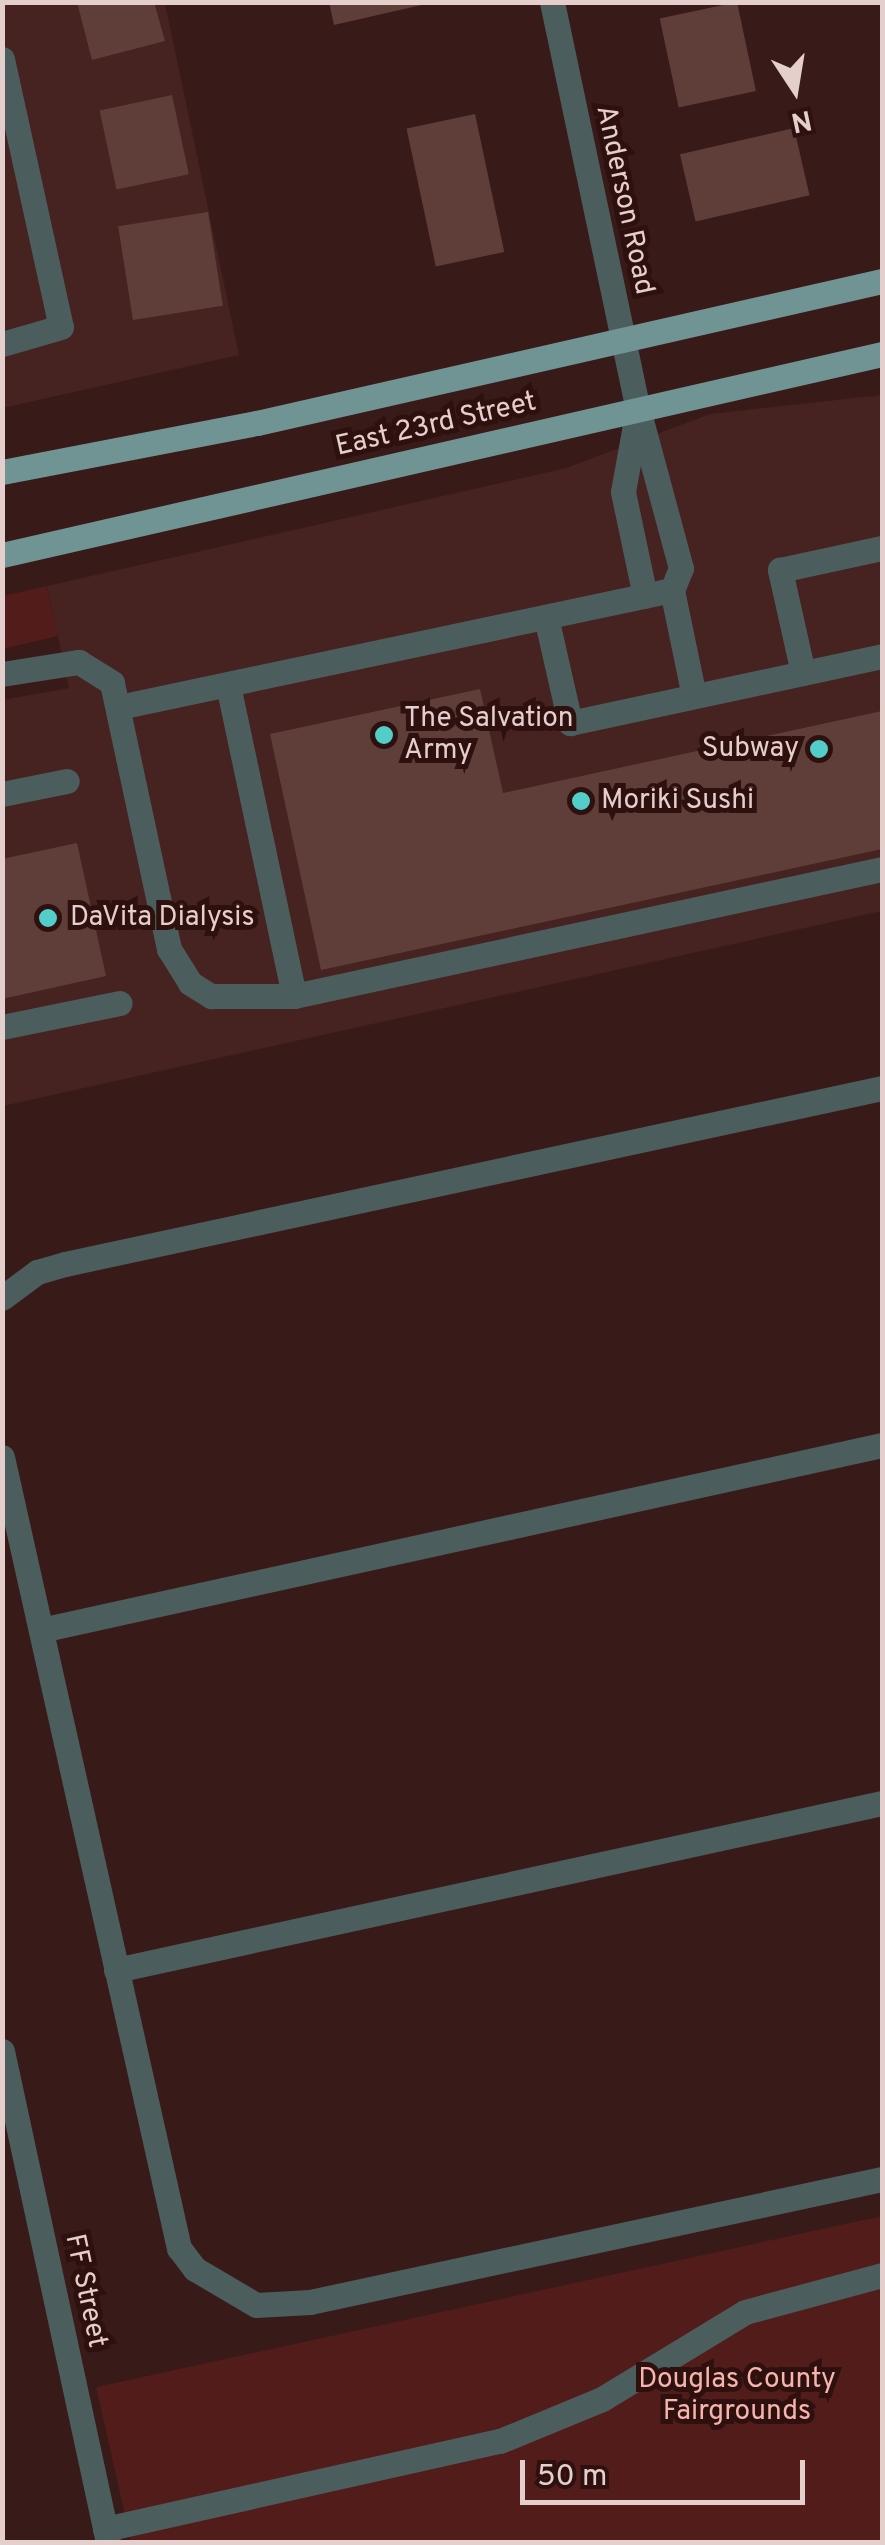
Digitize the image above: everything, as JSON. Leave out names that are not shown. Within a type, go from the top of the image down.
[{"type":"main road","name":"East 23rd Street","points":[[2,472],[882,280]]},
{"type":"main road","name":"East 23rd Street","points":[[2,555],[882,354]]},
{"type":"street","name":"Anderson Road","points":[[552,2],[622,339],[681,568],[672,590],[694,696]]},
{"type":"street","points":[[2,59],[61,328],[2,344]]},
{"type":"street","points":[[638,409],[623,492],[645,596]]},
{"type":"street","points":[[803,673],[780,570],[882,548]]},
{"type":"street","points":[[119,706],[672,590]]},
{"type":"street","points":[[546,617],[570,723],[882,656]]},
{"type":"street","points":[[2,674],[50,663],[102,670],[119,706],[178,968],[210,996],[294,996],[882,869]]},
{"type":"street","points":[[228,686],[294,996]]},
{"type":"street","points":[[2,794],[67,781]]},
{"type":"street","points":[[2,1027],[120,1003]]},
{"type":"street","points":[[2,1298],[36,1272],[64,1264],[882,1088]]},
{"type":"street","points":[[41,1630],[882,1445]]},
{"type":"street","points":[[2,1457],[178,2248],[223,2290],[256,2304],[310,2302],[882,2179]]},
{"type":"street","points":[[116,1970],[882,1804]]},
{"type":"street","name":"FF Street","points":[[2,2052],[107,2536]]},
{"type":"street","points":[[107,2536],[534,2430],[602,2400],[745,2312],[882,2275]]},
{"type":"shaded area","points":[[2,3],[165,3],[239,355],[3,408]]},
{"type":"shaded area","points":[[882,395],[882,911],[3,1106],[2,700],[69,688],[47,586],[566,468],[710,414]]},
{"type":"green space","points":[[47,586],[58,636],[3,649],[3,596]]},
{"type":"green space","name":"Douglas County Fairgrounds","points":[[882,2216],[882,2542],[131,2542],[96,2387]]},
{"type":"building","points":[[77,2],[154,2],[165,41],[92,60]]},
{"type":"building","points":[[329,2],[426,2],[426,4],[334,25]]},
{"type":"building","points":[[737,2],[756,91],[679,107],[660,18]]},
{"type":"building","points":[[172,95],[189,174],[116,190],[100,110]]},
{"type":"building","points":[[475,114],[504,252],[436,266],[407,129]]},
{"type":"building","points":[[794,128],[810,195],[696,222],[680,154]]},
{"type":"building","points":[[208,212],[223,306],[133,320],[118,226]]},
{"type":"building","points":[[480,689],[503,793],[882,711],[882,849],[321,970],[270,734]]},
{"type":"building","name":"DaVita Dialysis","points":[[77,843],[106,976],[2,999],[2,859]]},
{"type":"place","name":"The Salvation Army","points":[[384,735]]},
{"type":"place","name":"Subway","points":[[819,749]]},
{"type":"place","name":"Moriki Sushi","points":[[581,801]]},
{"type":"place","name":"DaVita Dialysis","points":[[48,918]]}]
